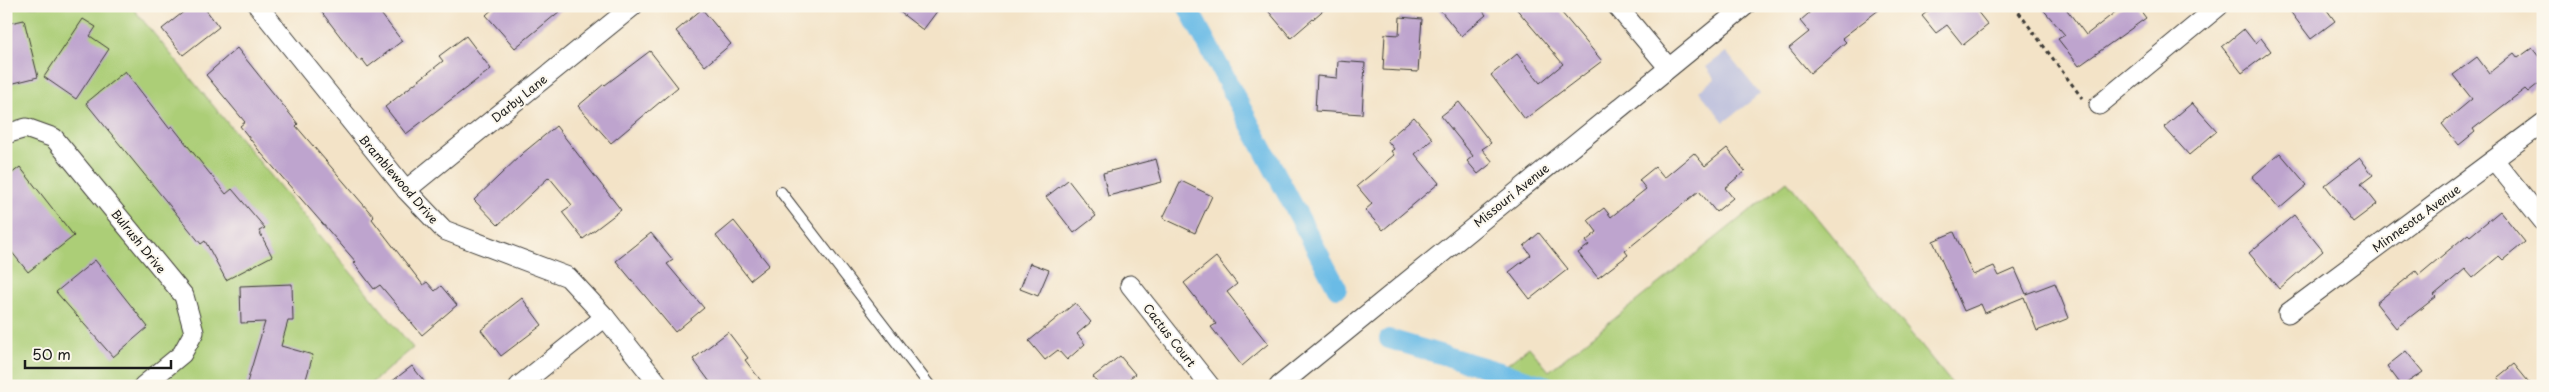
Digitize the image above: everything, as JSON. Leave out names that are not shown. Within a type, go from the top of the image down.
[{"type":"street","name":"Bramblewood Drive","points":[[258,6],[406,190],[444,230],[568,277],[605,317],[660,386]]},
{"type":"street","name":"Darby Lane","points":[[406,190],[633,6]]},
{"type":"street","points":[[1617,6],[1668,67]]},
{"type":"street","name":"Missouri Avenue","points":[[1279,386],[1745,6]]},
{"type":"street","points":[[2099,105],[2219,6]]},
{"type":"street","name":"Minnesota Avenue","points":[[2288,313],[2543,122]]},
{"type":"street","name":"Bulrush Drive","points":[[6,134],[26,128],[54,138],[184,296],[194,332],[182,354],[143,386]]},
{"type":"street","points":[[2494,160],[2543,221]]},
{"type":"street","name":"Cactus Court","points":[[1130,285],[1210,386]]},
{"type":"street","points":[[519,386],[605,317]]},
{"type":"lane","points":[[781,192],[930,386]]},
{"type":"path","points":[[2014,6],[2083,100],[2099,105]]},
{"type":"shaded area","points":[[1726,52],[1760,94],[1724,122],[1699,91],[1715,79],[1706,67]]},
{"type":"green space","points":[[6,6],[131,6],[413,348],[368,386],[6,386]]},
{"type":"green space","points":[[1787,181],[1954,386],[1480,386],[1529,347],[1549,371]]},
{"type":"building","points":[[191,6],[203,6],[219,27],[183,55],[162,29]]},
{"type":"building","points":[[317,6],[375,6],[402,41],[368,67],[362,59],[359,61]]},
{"type":"building","points":[[496,6],[566,6],[515,48],[486,15]]},
{"type":"building","points":[[892,6],[941,6],[923,30]]},
{"type":"building","points":[[1264,6],[1328,6],[1291,38]]},
{"type":"building","points":[[1437,6],[1479,6],[1486,15],[1461,36]]},
{"type":"building","points":[[1514,6],[1556,6],[1602,61],[1525,119],[1491,75],[1517,54],[1540,83],[1563,64]]},
{"type":"building","points":[[1817,6],[1884,6],[1842,38],[1846,42],[1810,73],[1789,48],[1809,32],[1800,21]]},
{"type":"building","points":[[1934,6],[1973,6],[1988,25],[1963,45],[1947,25],[1936,33],[1922,16]]},
{"type":"building","points":[[2040,6],[2064,6],[2086,35],[2123,6],[2137,6],[2146,18],[2079,66],[2058,39],[2065,35]]},
{"type":"building","points":[[2286,6],[2324,6],[2335,21],[2311,39]]},
{"type":"building","points":[[702,9],[731,44],[705,66],[676,31]]},
{"type":"building","points":[[1400,17],[1422,19],[1418,72],[1383,70],[1385,34],[1399,35]]},
{"type":"building","points":[[83,19],[96,27],[90,36],[109,49],[76,99],[44,77]]},
{"type":"building","points":[[24,20],[38,77],[6,85],[6,24]]},
{"type":"building","points":[[2244,29],[2255,43],[2261,38],[2271,51],[2242,73],[2222,47]]},
{"type":"building","points":[[466,36],[491,69],[406,134],[385,107],[443,61],[439,56]]},
{"type":"building","points":[[237,48],[298,124],[296,126],[374,217],[372,219],[423,285],[427,282],[435,291],[441,286],[457,305],[422,335],[380,285],[374,289],[354,263],[356,262],[261,153],[240,126],[245,122],[206,75]]},
{"type":"building","points":[[2532,48],[2543,62],[2543,80],[2528,92],[2525,89],[2473,129],[2475,132],[2459,145],[2442,124],[2472,99],[2453,75],[2477,57],[2489,73],[2514,53],[2518,58]]},
{"type":"building","points":[[650,51],[678,87],[611,143],[578,106],[604,84]]},
{"type":"building","points":[[1338,61],[1365,63],[1362,114],[1315,111],[1317,76],[1337,78]]},
{"type":"building","points":[[125,71],[169,128],[172,126],[226,194],[232,189],[265,228],[259,231],[272,256],[226,280],[205,241],[201,244],[86,103]]},
{"type":"building","points":[[1459,102],[1491,143],[1482,149],[1493,162],[1478,174],[1467,161],[1473,156],[1441,116]]},
{"type":"building","points":[[2192,103],[2217,131],[2189,155],[2164,127]]},
{"type":"building","points":[[1414,117],[1433,139],[1415,154],[1439,183],[1383,230],[1365,210],[1372,204],[1357,186],[1394,155],[1391,151],[1394,149],[1387,140]]},
{"type":"building","points":[[556,126],[621,210],[583,239],[562,212],[572,205],[549,177],[498,225],[474,200],[523,153]]},
{"type":"building","points":[[1727,148],[1745,171],[1725,188],[1733,198],[1716,212],[1699,191],[1625,251],[1628,255],[1598,278],[1578,253],[1589,245],[1586,241],[1597,232],[1588,220],[1604,208],[1611,217],[1646,189],[1639,180],[1655,167],[1664,178],[1694,153],[1705,166]]},
{"type":"building","points":[[2280,153],[2307,185],[2279,209],[2252,177]]},
{"type":"building","points":[[2360,158],[2373,175],[2361,184],[2377,204],[2353,222],[2325,185]]},
{"type":"building","points":[[1156,159],[1162,182],[1108,196],[1103,173]]},
{"type":"building","points":[[20,167],[74,236],[28,272],[6,245],[6,178]]},
{"type":"building","points":[[1068,180],[1096,216],[1074,233],[1046,197]]},
{"type":"building","points":[[1181,181],[1212,196],[1195,233],[1163,218]]},
{"type":"building","points":[[2500,211],[2525,242],[2503,260],[2499,256],[2473,278],[2465,269],[2434,295],[2436,297],[2396,328],[2376,303],[2416,271],[2419,275],[2468,234],[2470,236]]},
{"type":"building","points":[[2294,215],[2323,251],[2279,289],[2249,253]]},
{"type":"building","points":[[734,221],[769,265],[750,280],[716,236]]},
{"type":"building","points":[[1954,232],[1973,275],[1994,266],[1999,276],[2015,269],[2026,294],[2055,283],[2069,318],[2037,331],[2024,297],[1985,313],[1981,304],[1964,311],[1933,241]]},
{"type":"building","points":[[651,233],[673,260],[667,264],[704,308],[675,332],[616,261]]},
{"type":"building","points":[[1539,233],[1568,269],[1530,299],[1509,272],[1531,255],[1524,246]]},
{"type":"building","points":[[1216,257],[1237,284],[1227,292],[1268,344],[1242,366],[1211,327],[1216,324],[1184,283]]},
{"type":"building","points":[[95,260],[148,327],[113,357],[56,292]]},
{"type":"building","points":[[1030,263],[1049,270],[1038,296],[1020,289]]},
{"type":"building","points":[[292,284],[293,321],[288,321],[281,346],[313,355],[304,386],[246,386],[265,322],[241,323],[240,286]]},
{"type":"building","points":[[522,298],[542,325],[501,356],[481,330]]},
{"type":"building","points":[[1075,303],[1091,322],[1077,334],[1085,344],[1067,360],[1058,350],[1045,360],[1029,341]]},
{"type":"building","points":[[728,332],[748,358],[745,360],[765,386],[713,386],[693,359]]},
{"type":"building","points":[[2406,351],[2423,372],[2402,386],[2387,366]]},
{"type":"building","points":[[1120,356],[1135,374],[1120,386],[1100,386],[1093,377]]},
{"type":"building","points":[[2514,364],[2532,386],[2505,386],[2498,377]]},
{"type":"building","points":[[412,366],[428,386],[386,386]]},
{"type":"waterway","points":[[1187,6],[1337,288]]},
{"type":"waterway","points":[[1389,339],[1547,386]]}]
